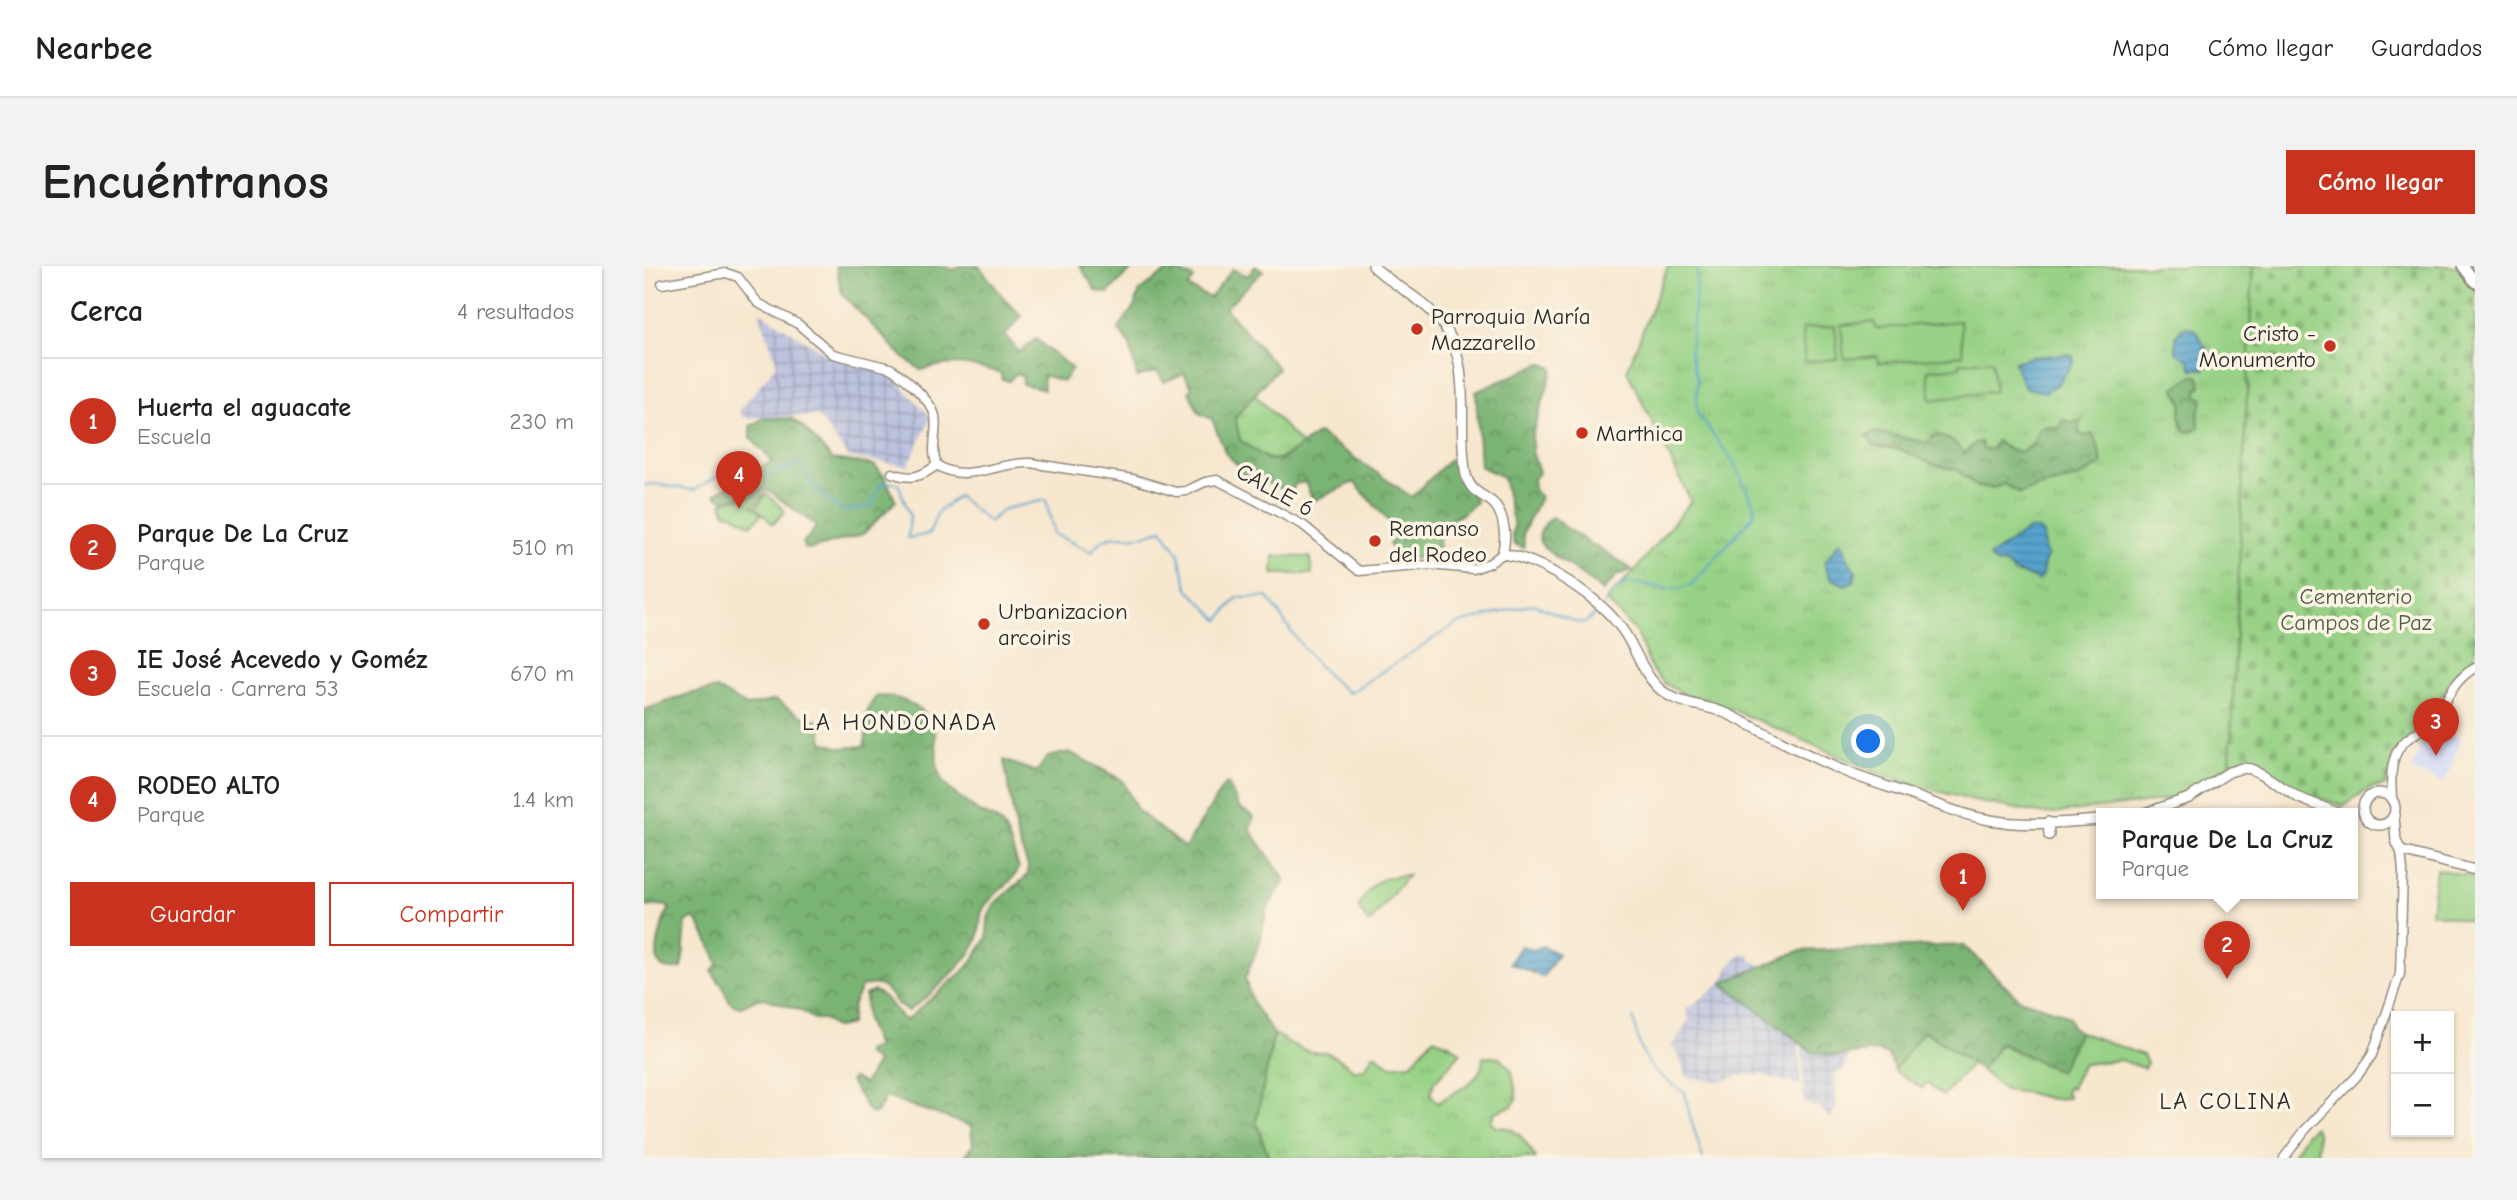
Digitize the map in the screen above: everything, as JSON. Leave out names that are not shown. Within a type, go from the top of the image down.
[{"type":"main road","points":[[1373,266],[1434,313],[1454,345],[1462,374],[1465,475],[1473,490],[1499,511],[1504,539],[1502,554],[1520,558],[1548,570],[1602,606],[1623,631],[1658,688],[1673,698],[1726,713],[1841,770],[1954,810],[1990,820],[2096,820]]},
{"type":"main road","points":[[2463,266],[2475,282]]},
{"type":"main road","points":[[2160,808],[2189,798],[2229,772],[2242,768],[2262,774],[2299,798],[2325,808]]},
{"type":"main road","points":[[2358,810],[2370,795],[2389,793],[2396,808],[2396,837],[2401,851],[2475,870]]},
{"type":"main road","points":[[2363,805],[2368,822]]},
{"type":"main road","points":[[2380,825],[2394,816]]},
{"type":"main road","points":[[2358,818],[2380,825],[2396,837]]},
{"type":"main road","points":[[2048,822],[2049,835]]},
{"type":"street","points":[[662,284],[734,274],[758,303],[798,324],[834,354],[890,368],[906,380],[935,414],[934,457],[937,465],[925,475],[914,478],[891,473]]},
{"type":"street","name":"CALLE 6","points":[[937,465],[951,471],[971,472],[1013,463],[1030,463],[1133,479],[1176,492],[1217,480],[1299,522],[1359,571],[1429,565],[1468,570],[1490,563],[1502,554]]},
{"type":"street","points":[[2389,793],[2394,758],[2398,749],[2426,726],[2458,679],[2475,668]]},
{"type":"street","points":[[2284,1158],[2305,1130],[2358,1075],[2372,1055],[2400,974],[2403,871],[2401,851]]},
{"type":"shaded area","points":[[759,311],[826,354],[889,373],[931,417],[908,466],[848,457],[818,416],[744,418],[739,411],[777,364]]},
{"type":"shaded area","points":[[2435,729],[2461,738],[2445,783],[2412,771],[2422,741]]},
{"type":"shaded area","points":[[1751,954],[1751,960],[1771,970],[1763,1015],[1774,1021],[1798,1022],[1800,1085],[1762,1075],[1742,1075],[1718,1082],[1687,1077],[1672,1046],[1689,1019],[1686,1010],[1722,983],[1731,964],[1740,955]]},
{"type":"shaded area","points":[[1802,1044],[1812,1052],[1835,1057],[1849,1055],[1845,1068],[1834,1074],[1837,1104],[1831,1119],[1818,1107],[1804,1103]]},
{"type":"green space","points":[[836,266],[944,266],[953,270],[960,266],[979,266],[1007,302],[1022,316],[1005,335],[1019,352],[1036,339],[1072,369],[1063,381],[1043,375],[1044,389],[1022,384],[1023,377],[1016,373],[1009,381],[1002,379],[1001,373],[971,365],[942,365],[921,370],[903,357],[842,294]]},
{"type":"green space","points":[[1080,266],[1135,266],[1108,293],[1096,291]]},
{"type":"green space","points":[[1255,266],[1263,271],[1225,308],[1278,368],[1235,417],[1240,440],[1268,460],[1283,459],[1318,433],[1412,497],[1450,459],[1457,464],[1476,502],[1459,516],[1440,523],[1439,547],[1424,558],[1397,559],[1389,544],[1400,534],[1354,482],[1313,501],[1305,482],[1295,484],[1292,491],[1240,473],[1240,467],[1226,454],[1212,419],[1199,413],[1189,392],[1192,388],[1184,373],[1164,382],[1157,371],[1137,377],[1130,345],[1118,329],[1134,307],[1140,291],[1170,269],[1194,278],[1188,287],[1210,298],[1233,269],[1248,276]]},
{"type":"green space","points":[[1668,266],[2253,266],[2230,764],[2186,793],[2161,801],[2045,814],[1974,801],[1884,776],[1734,710],[1686,695],[1665,684],[1652,670],[1636,632],[1606,600],[1637,568],[1691,501],[1627,371]]},
{"type":"green space","name":"Cementerio Campos de Paz","points":[[2253,266],[2458,266],[2475,290],[2475,665],[2457,671],[2432,714],[2394,756],[2387,784],[2371,788],[2344,806],[2297,790],[2259,763],[2241,761],[2230,764]]},
{"type":"green space","points":[[1960,321],[1963,355],[1879,363],[1877,356],[1844,359],[1841,325],[1874,322],[1876,329]]},
{"type":"green space","points":[[1835,326],[1838,359],[1805,362],[1802,329]]},
{"type":"green space","points":[[1992,360],[1995,391],[1931,400],[1928,370]]},
{"type":"green space","points":[[1541,363],[1553,368],[1532,436],[1532,451],[1539,473],[1533,479],[1534,489],[1540,497],[1523,533],[1524,548],[1514,544],[1514,526],[1503,477],[1480,466],[1476,392]]},
{"type":"green space","points":[[2192,376],[2198,376],[2201,386],[2197,395],[2203,399],[2198,414],[2199,427],[2192,432],[2184,431],[2180,416],[2182,402],[2174,388]]},
{"type":"green space","points":[[1255,395],[1302,445],[1283,457],[1270,459],[1240,440],[1235,417]]},
{"type":"green space","points":[[764,418],[792,419],[804,428],[832,459],[874,465],[885,477],[896,501],[863,534],[811,549],[804,548],[803,543],[815,529],[815,525],[768,490],[725,500],[716,496],[716,493],[772,461],[750,437],[750,426]]},
{"type":"green space","points":[[2063,420],[2072,423],[2082,420],[2078,432],[2084,436],[2092,434],[2097,441],[2102,464],[2078,478],[2037,487],[2020,494],[2004,484],[1993,488],[1977,487],[1957,470],[1931,464],[1902,450],[1874,446],[1867,436],[1877,432],[1927,443],[1934,435],[1955,443],[1964,454],[1975,443],[1981,442],[1983,450],[1992,449],[1996,441],[2010,450],[2021,452],[2032,445],[2038,429],[2048,426],[2059,428]]},
{"type":"green space","points":[[765,494],[752,506],[755,508],[767,494],[785,511],[773,524],[756,508],[761,515],[751,525],[725,513],[722,503]]},
{"type":"green space","points":[[1552,517],[1632,570],[1617,575],[1603,591],[1542,545],[1539,540],[1540,533]]},
{"type":"green space","points":[[1274,556],[1310,557],[1312,574],[1273,574]]},
{"type":"green space","points":[[717,689],[747,706],[775,700],[802,716],[820,721],[823,742],[841,748],[864,746],[867,714],[877,696],[887,696],[909,703],[925,714],[932,724],[937,766],[946,786],[976,810],[997,821],[1006,831],[1019,868],[1016,874],[983,909],[977,941],[965,959],[936,989],[908,1011],[896,1002],[885,988],[872,984],[862,986],[853,1003],[850,1024],[834,1028],[824,1019],[814,1019],[800,1010],[764,998],[742,1007],[734,1005],[712,971],[718,964],[717,960],[694,918],[686,923],[682,968],[665,968],[658,961],[660,934],[670,909],[665,905],[644,907],[644,710],[688,694]]},
{"type":"green space","points":[[1069,752],[1122,780],[1137,810],[1185,848],[1225,784],[1229,785],[1239,807],[1254,817],[1250,829],[1285,880],[1267,909],[1260,941],[1245,979],[1253,1004],[1274,1034],[1256,1122],[1269,1158],[963,1158],[973,1145],[971,1126],[886,1097],[873,1114],[869,1112],[850,1081],[854,1078],[864,1084],[877,1062],[867,1055],[866,1051],[877,1047],[866,1020],[865,995],[874,991],[879,993],[905,1021],[968,967],[987,938],[988,918],[994,904],[1028,875],[1028,866],[1017,836],[1004,760],[1036,772],[1048,757]]},
{"type":"green space","points":[[2436,869],[2475,877],[2475,922],[2431,913]]},
{"type":"green space","points":[[1408,875],[1369,924],[1358,907],[1372,886],[1389,877]]},
{"type":"green space","points":[[1963,945],[2019,999],[2069,1018],[2072,1027],[2079,1032],[2059,1072],[2001,1043],[1981,1070],[1924,1030],[1895,1070],[1888,1055],[1877,1051],[1835,1056],[1812,1052],[1722,983],[1799,951]]},
{"type":"green space","points":[[1924,1031],[1972,1064],[1943,1096],[1927,1083],[1922,1088],[1894,1071]]},
{"type":"green space","points":[[2080,1032],[2143,1055],[2147,1063],[2144,1068],[2120,1060],[2083,1064],[2071,1088],[2068,1087],[2065,1093],[2067,1098],[2052,1099],[2004,1090],[1981,1070],[2001,1044],[2059,1072]]},
{"type":"green space","points":[[1274,1034],[1305,1050],[1326,1052],[1354,1071],[1365,1068],[1374,1054],[1391,1066],[1411,1064],[1433,1038],[1449,1044],[1461,1053],[1434,1082],[1431,1095],[1438,1103],[1474,1079],[1482,1066],[1483,1057],[1499,1057],[1512,1071],[1517,1099],[1512,1106],[1495,1112],[1491,1121],[1495,1127],[1510,1129],[1520,1135],[1536,1158],[1269,1158],[1256,1122]]},
{"type":"green space","points":[[2314,1127],[2317,1131],[2318,1158],[2291,1158],[2306,1134]]},
{"type":"water","points":[[2184,327],[2195,329],[2211,354],[2212,359],[2204,369],[2192,369],[2189,360],[2176,353],[2176,336]]},
{"type":"water","points":[[2066,354],[2073,356],[2074,361],[2058,384],[2045,392],[2025,388],[2014,362],[2032,357]]},
{"type":"water","points":[[2029,529],[2037,529],[2043,534],[2044,551],[2048,556],[2039,581],[2014,572],[2004,563],[1997,563],[1989,557]]},
{"type":"water","points":[[1840,541],[1856,572],[1854,581],[1845,585],[1831,579],[1824,564]]},
{"type":"water","points":[[1521,946],[1534,950],[1542,946],[1558,954],[1543,977],[1510,963]]},
{"type":"waterway","points":[[1604,605],[1619,587],[1626,584],[1672,589],[1692,584],[1753,516],[1755,507],[1734,463],[1697,413],[1697,380],[1690,352],[1698,266]]},
{"type":"waterway","points":[[644,485],[694,490],[733,467],[766,475],[801,463],[813,486],[842,511],[871,507],[881,483],[898,483],[910,516],[908,538],[929,534],[938,512],[958,496],[989,522],[1004,509],[1046,500],[1054,534],[1092,552],[1109,537],[1145,535],[1162,529],[1178,552],[1188,589],[1219,620],[1237,598],[1268,597],[1314,661],[1349,693],[1456,624],[1533,604],[1576,622],[1585,623],[1600,609]]},
{"type":"waterway","points":[[1633,1017],[1643,1054],[1648,1062],[1662,1077],[1685,1093],[1703,1158]]},
{"type":"place","name":"Parroquia María Mazzarello","points":[[1417,329]]},
{"type":"place","name":"Cristo - Monumento","points":[[2330,346]]},
{"type":"place","name":"Marthica","points":[[1582,433]]},
{"type":"place","name":"RODEO ALTO","points":[[739,509]]},
{"type":"place","name":"Remanso del Rodeo","points":[[1375,541]]},
{"type":"place","name":"Urbanizacion arcoiris","points":[[984,624]]},
{"type":"place","name":"IE José Acevedo y Goméz","points":[[2436,756]]},
{"type":"place","name":"Huerta el aguacate","points":[[1963,911]]},
{"type":"place","name":"Parque De La Cruz","points":[[2227,979]]},
{"type":"district","name":"LA HONDONADA","points":[[900,722]]},
{"type":"district","name":"LA COLINA","points":[[2226,1101]]}]
